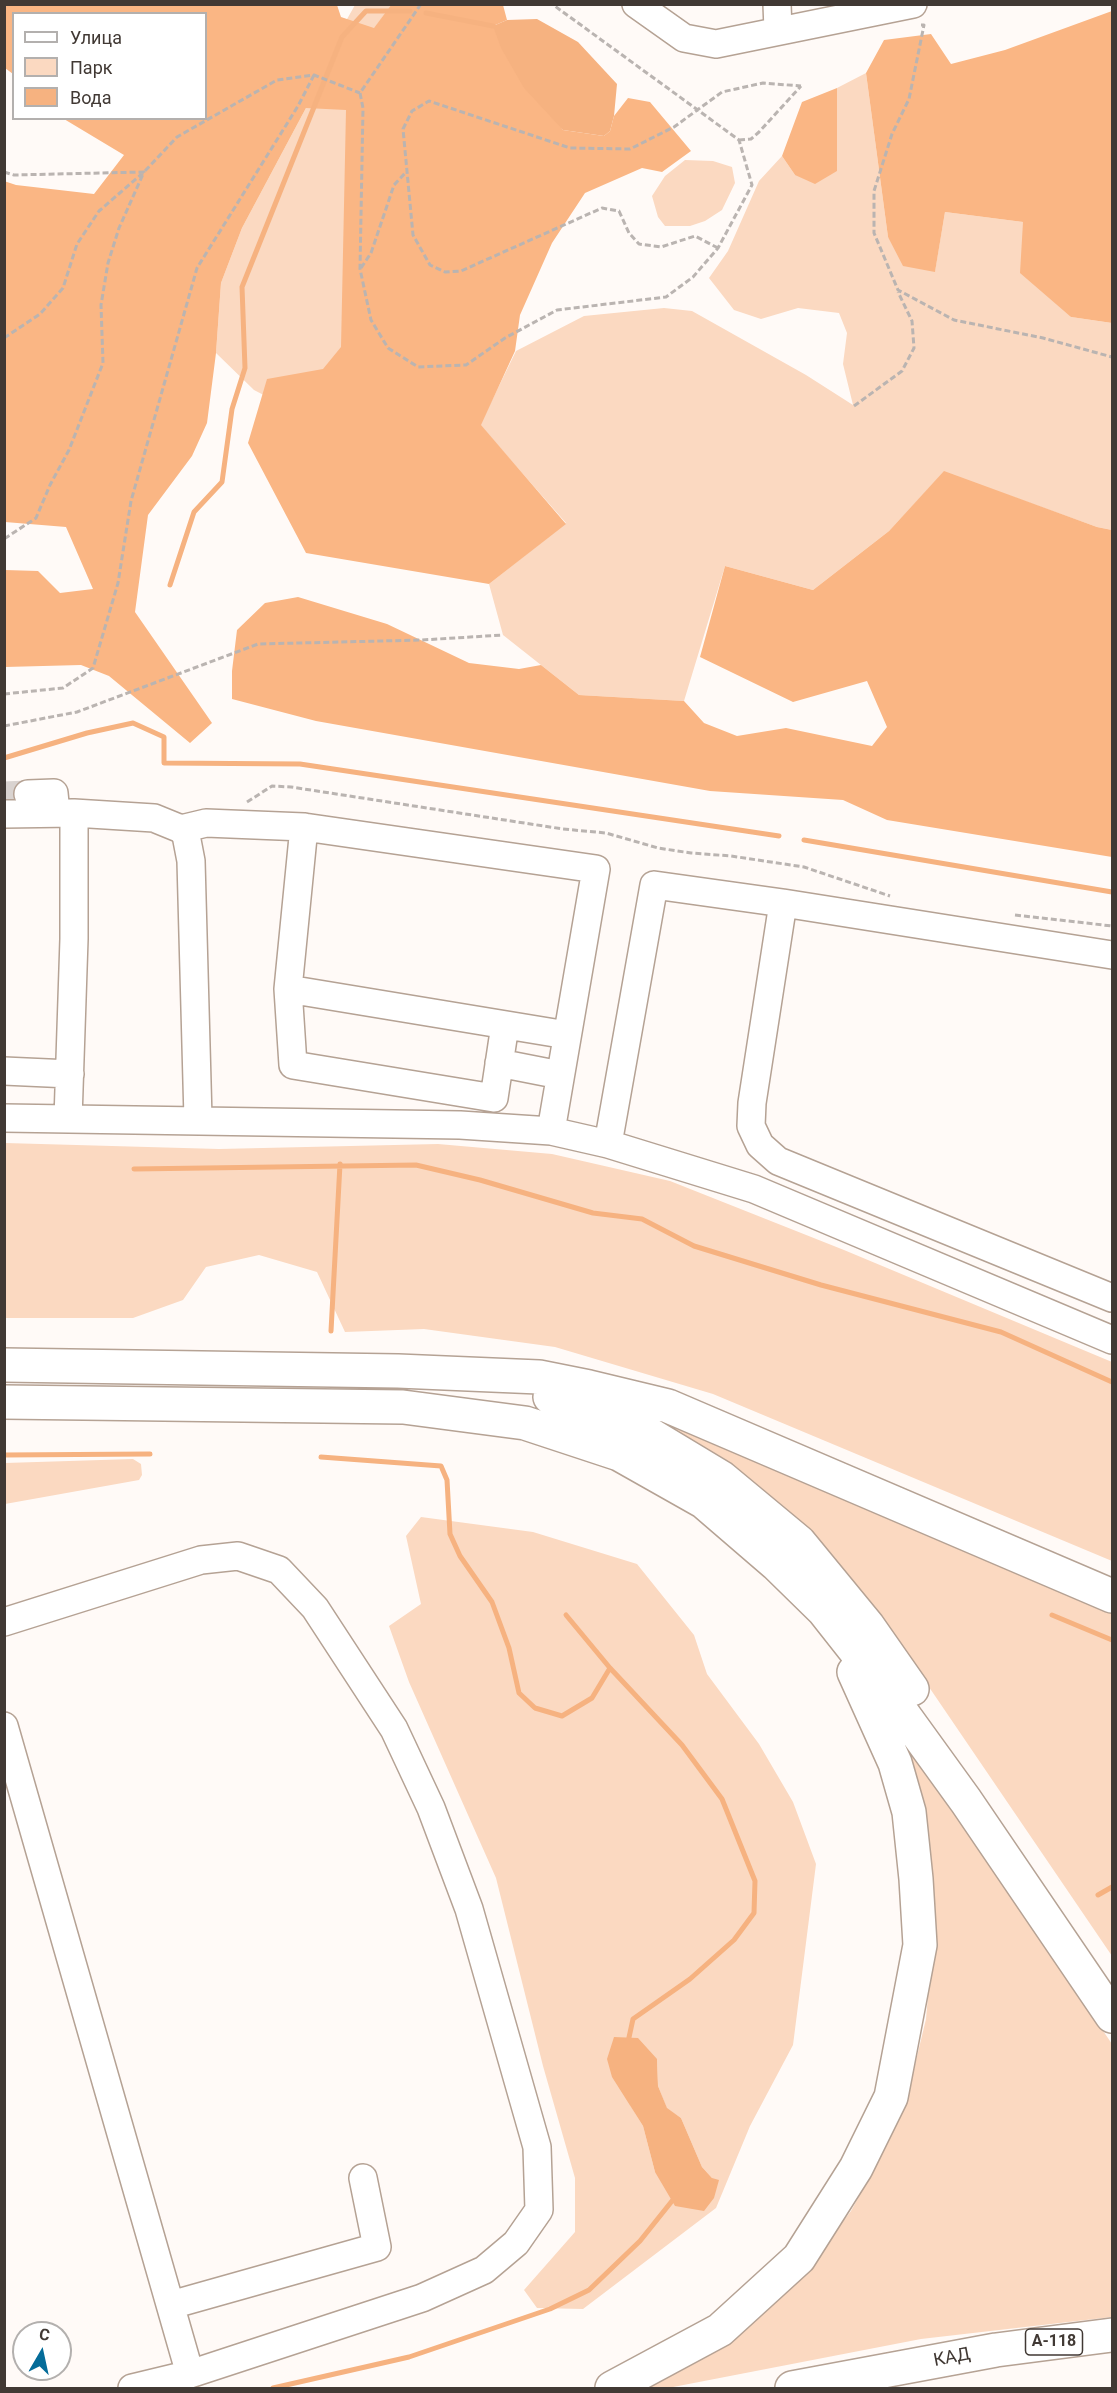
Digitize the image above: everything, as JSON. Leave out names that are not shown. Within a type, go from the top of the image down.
[{"type":"main road","points":[[4,1365],[398,1371],[463,1376],[539,1377],[668,1407],[768,1447],[1113,1596]]},
{"type":"main road","points":[[463,1376],[567,1401],[644,1431],[722,1478],[799,1542],[868,1626],[1113,1986]]},
{"type":"main road","points":[[8,1402],[403,1407],[525,1423],[619,1454],[705,1502],[776,1564],[824,1611],[880,1682],[959,1792],[1113,2016]]},
{"type":"main road","points":[[612,2388],[720,2331],[799,2258],[856,2168],[891,2097],[909,2013],[920,1944],[909,1812],[896,1763],[872,1707],[824,1611]]},
{"type":"main road","name":"КАД","points":[[792,2388],[996,2350],[1113,2335]]},
{"type":"street","points":[[636,4],[684,38],[716,44],[777,17],[919,15]]},
{"type":"street","points":[[28,794],[54,794],[65,813],[74,939],[68,1119]]},
{"type":"street","points":[[4,814],[65,813],[154,818],[181,829],[186,836],[191,861],[198,1119]]},
{"type":"street","points":[[181,829],[206,824],[304,827],[596,868],[551,1131]]},
{"type":"street","points":[[304,827],[288,989],[293,1065],[494,1098],[505,1025]]},
{"type":"street","points":[[608,1144],[654,885],[1113,955]]},
{"type":"street","points":[[783,903],[752,1103],[752,1126],[760,1144],[778,1161],[1113,1298]]},
{"type":"street","points":[[288,989],[567,1035]]},
{"type":"street","points":[[499,1063],[560,1076]]},
{"type":"street","points":[[4,1071],[70,1074]]},
{"type":"street","points":[[4,1118],[198,1119],[460,1125],[551,1131],[608,1144],[754,1189],[1113,1340]]},
{"type":"street","points":[[4,1622],[201,1560],[238,1556],[279,1570],[315,1608],[394,1729],[431,1808],[469,1909],[537,2147],[539,2210],[516,2243],[484,2270],[422,2298],[190,2374],[132,2388]]},
{"type":"street","points":[[4,1726],[190,2374]]},
{"type":"street","points":[[171,2305],[377,2247],[363,2178]]},
{"type":"path","points":[[421,4],[360,93],[363,108],[360,269],[371,320],[388,348],[418,367],[466,365],[505,338],[557,310],[666,297],[693,277],[718,248],[752,185],[739,140],[552,4]]},
{"type":"path","points":[[854,406],[902,371],[914,348],[912,321],[874,233],[874,190],[892,134],[909,99],[919,15]]},
{"type":"path","points":[[207,120],[277,80],[314,75],[360,93]]},
{"type":"path","points":[[4,694],[63,688],[93,668],[118,583],[131,501],[197,268],[298,106],[314,75]]},
{"type":"path","points":[[718,248],[695,236],[661,247],[639,244],[629,232],[619,211],[602,208],[461,271],[445,272],[430,265],[413,235],[403,129],[412,111],[429,100],[570,148],[630,149],[699,111],[722,92],[763,83],[801,86],[751,139],[739,140]]},
{"type":"path","points":[[4,338],[40,314],[63,288],[77,244],[99,211],[144,172],[177,137],[207,120]]},
{"type":"path","points":[[360,269],[371,253],[394,185],[407,171]]},
{"type":"path","points":[[4,172],[14,175],[144,172]]},
{"type":"path","points":[[4,539],[36,518],[50,485],[69,450],[103,363],[101,306],[108,263],[119,228],[144,172]]},
{"type":"path","points":[[898,290],[954,320],[1043,338],[1113,357]]},
{"type":"path","points":[[4,726],[78,712],[258,644],[422,640],[502,634]]},
{"type":"path","points":[[225,825],[248,800],[272,786],[291,787],[563,829],[606,833],[658,848],[692,854],[731,856],[804,867],[892,896]]},
{"type":"path","points":[[1005,915],[1037,915],[1113,927]]},
{"type":"green space","points":[[355,5],[391,5],[361,47],[346,110],[346,197],[357,360],[281,404],[254,390],[216,353],[221,283],[242,228],[306,108],[338,35]]},
{"type":"green space","points":[[866,73],[888,237],[935,271],[945,212],[1023,222],[1071,317],[1112,323],[1112,530],[1097,527],[944,472],[889,531],[813,590],[725,566],[684,701],[579,695],[503,635],[489,584],[566,523],[480,425],[516,351],[584,316],[664,308],[692,311],[806,375],[853,405],[843,364],[847,333],[839,313],[798,308],[761,319],[734,310],[709,278],[728,251],[759,181],[782,156],[795,175],[837,171],[837,88]]},
{"type":"green space","points":[[685,160],[713,161],[732,167],[735,183],[722,210],[705,221],[690,226],[665,226],[658,217],[652,196],[665,176]]},
{"type":"green space","points":[[5,1143],[219,1149],[438,1144],[552,1154],[670,1181],[844,1250],[1112,1362],[1112,1561],[713,1394],[555,1347],[424,1329],[345,1332],[317,1272],[259,1255],[206,1267],[183,1300],[133,1318],[5,1318]]},
{"type":"green space","points":[[624,1404],[1112,1612],[1112,1956],[931,1690],[849,1575],[795,1519],[739,1471]]},
{"type":"green space","points":[[133,1459],[141,1464],[142,1475],[139,1480],[5,1504],[5,1463]]},
{"type":"green space","points":[[421,1517],[533,1532],[637,1564],[694,1635],[707,1674],[759,1744],[793,1802],[816,1864],[793,2045],[750,2126],[716,2208],[583,2309],[537,2308],[524,2290],[575,2232],[575,2178],[543,2066],[496,1878],[409,1682],[389,1626],[421,1604],[406,1536]],"holes":[[[657,2059],[658,2086],[667,2109],[681,2118],[702,2167],[712,2178],[655,2172],[643,2126],[630,2105]]]},
{"type":"green space","points":[[904,1737],[1112,2044],[1112,2317],[921,2339],[668,2388],[639,2388],[791,2287],[851,2211],[883,2152],[913,2073],[926,2019],[933,1938],[915,1774]]},
{"type":"shaded area","points":[[5,4],[337,5],[341,17],[374,28],[391,5],[503,5],[507,20],[493,26],[563,130],[604,136],[610,131],[614,116],[628,98],[650,102],[691,151],[662,172],[642,168],[585,193],[552,243],[520,315],[515,351],[481,425],[566,524],[489,584],[306,553],[248,443],[267,379],[323,369],[341,347],[346,110],[306,108],[242,228],[221,283],[216,353],[207,423],[192,456],[148,515],[135,612],[212,723],[190,743],[109,676],[81,665],[5,667],[5,570],[38,571],[60,593],[93,589],[66,527],[5,522],[4,181],[16,185],[94,194],[124,155],[66,120],[207,120],[207,12],[12,12],[12,73],[5,68]]},
{"type":"shaded area","points":[[1112,11],[1112,323],[1071,317],[1020,273],[1023,222],[945,212],[935,272],[903,266],[888,237],[866,73],[884,40],[931,34],[951,64],[1005,50]]},
{"type":"shaded area","points":[[837,88],[837,171],[815,184],[795,175],[782,156],[802,102]]},
{"type":"shaded area","points":[[944,471],[1097,527],[1112,530],[1112,857],[887,820],[843,800],[710,791],[316,721],[232,699],[232,671],[237,630],[265,603],[298,597],[387,624],[469,663],[519,669],[541,665],[579,695],[684,701],[704,723],[737,736],[786,728],[872,746],[887,727],[867,681],[793,702],[700,657],[725,566],[813,590],[889,531]]},
{"type":"water","points":[[537,19],[578,42],[617,84],[614,116],[610,131],[604,136],[563,130],[524,88],[501,48],[493,26],[507,20]]},
{"type":"water","points":[[614,2037],[638,2038],[657,2059],[658,2086],[667,2108],[681,2118],[702,2167],[712,2178],[719,2180],[714,2198],[704,2211],[675,2206],[655,2172],[643,2126],[612,2077],[607,2059]]},
{"type":"waterway","points":[[170,585],[194,512],[222,482],[232,409],[245,368],[242,287],[342,37],[366,11],[410,11]]},
{"type":"waterway","points":[[426,13],[493,26]]},
{"type":"waterway","points":[[4,758],[87,733],[133,723],[164,737],[164,763],[300,764],[779,836]]},
{"type":"waterway","points":[[804,840],[1112,892]]},
{"type":"waterway","points":[[331,1331],[340,1164]]},
{"type":"waterway","points":[[134,1169],[416,1165],[480,1180],[593,1213],[642,1219],[694,1246],[821,1285],[1001,1332],[1112,1382]]},
{"type":"waterway","points":[[4,1455],[150,1454]]},
{"type":"waterway","points":[[321,1457],[441,1466],[447,1480],[450,1534],[460,1556],[492,1602],[509,1648],[519,1693],[535,1708],[562,1716],[592,1698],[610,1668],[682,1745],[722,1799],[755,1881],[754,1913],[734,1940],[690,1979],[633,2019],[628,2042]]},
{"type":"waterway","points":[[566,1615],[610,1668]]},
{"type":"waterway","points":[[1052,1615],[1112,1640]]},
{"type":"waterway","points":[[1098,1895],[1112,1887]]},
{"type":"waterway","points":[[273,2388],[409,2357],[550,2309],[589,2290],[640,2241],[676,2196]]},
{"type":"tunnel","points":[[4,795],[28,794]]}]
